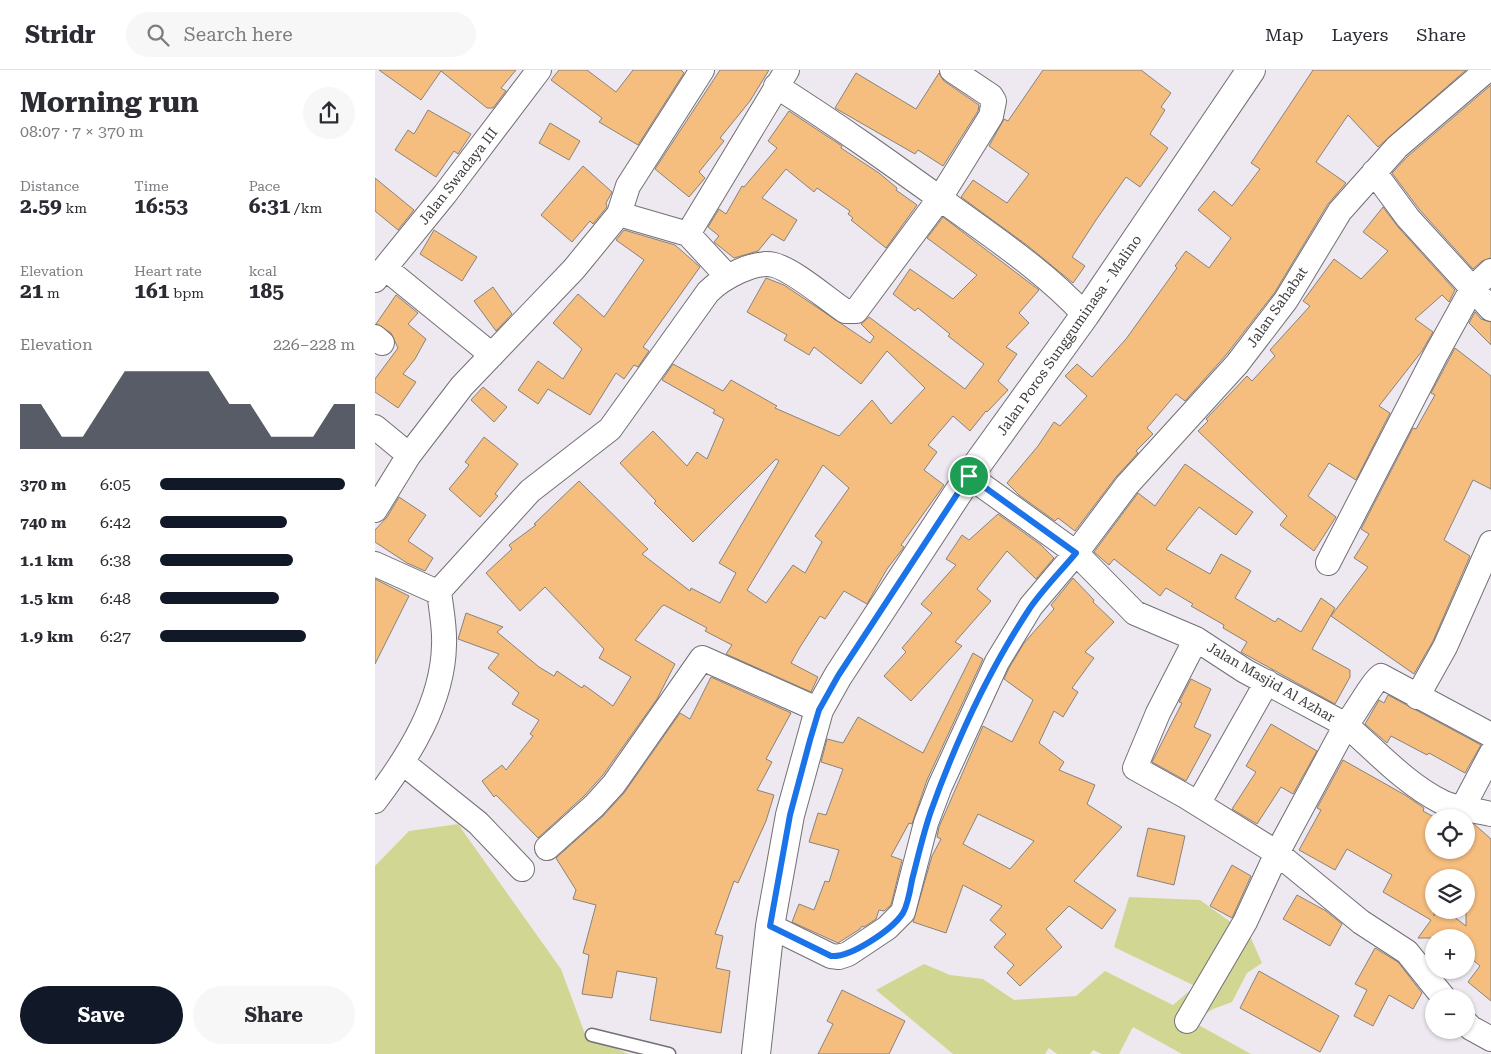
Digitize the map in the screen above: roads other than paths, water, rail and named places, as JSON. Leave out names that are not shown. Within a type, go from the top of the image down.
[{"type":"main road","name":"Jalan Poros Sungguminasa - Malino","points":[[756,1054],[770,926],[790,815],[819,710],[843,668],[969,476],[1085,315],[1251,70]]},
{"type":"street","name":"Jalan Swadaya III","points":[[380,274],[539,70]]},
{"type":"street","points":[[375,510],[409,455],[462,386],[574,269],[619,214],[628,186],[702,70]]},
{"type":"street","points":[[375,801],[403,763],[428,712],[442,665],[444,644],[439,591],[530,491],[610,428],[709,292],[727,276],[762,265],[773,264],[789,272],[845,311],[856,311],[939,198],[981,135],[993,107],[991,96],[952,70]]},
{"type":"street","name":"Jalan Sahabat","points":[[770,926],[831,956],[839,957],[848,954],[867,942],[898,918],[906,905],[926,824],[940,786],[997,662],[1031,606],[1076,553],[1127,485],[1237,364],[1286,300],[1339,211],[1397,147],[1487,70]]},
{"type":"street","points":[[688,234],[781,78],[835,125],[939,198],[1058,286],[1085,315]]},
{"type":"street","points":[[1374,172],[1408,218],[1491,310]]},
{"type":"street","points":[[619,214],[688,234],[727,276]]},
{"type":"street","points":[[1328,563],[1379,463],[1472,290],[1491,271]]},
{"type":"street","points":[[380,274],[492,354]]},
{"type":"street","points":[[375,426],[409,455]]},
{"type":"street","name":"Jalan Masjid Al Azhar","points":[[969,476],[1076,553],[1135,613],[1196,639],[1267,682],[1346,725],[1413,784],[1444,803],[1463,807]]},
{"type":"street","points":[[1417,697],[1445,647],[1491,543]]},
{"type":"street","points":[[375,564],[435,591],[439,591]]},
{"type":"street","name":"Jalan Masjid Al Azhar","points":[[1196,639],[1135,764],[1139,772],[1198,804]]},
{"type":"street","points":[[547,848],[594,806],[614,784],[701,658],[819,710]]},
{"type":"street","points":[[1187,1021],[1245,922],[1277,853],[1346,725],[1374,683],[1381,676],[1491,735]]},
{"type":"street","points":[[1267,682],[1198,804],[1277,853],[1361,922],[1407,952],[1437,989]]},
{"type":"street","points":[[1491,754],[1463,807],[1491,814]]},
{"type":"street","points":[[403,763],[478,822],[522,869]]},
{"type":"street","points":[[1475,1030],[1491,1039]]},
{"type":"lane","points":[[592,1035],[669,1054]]}]
